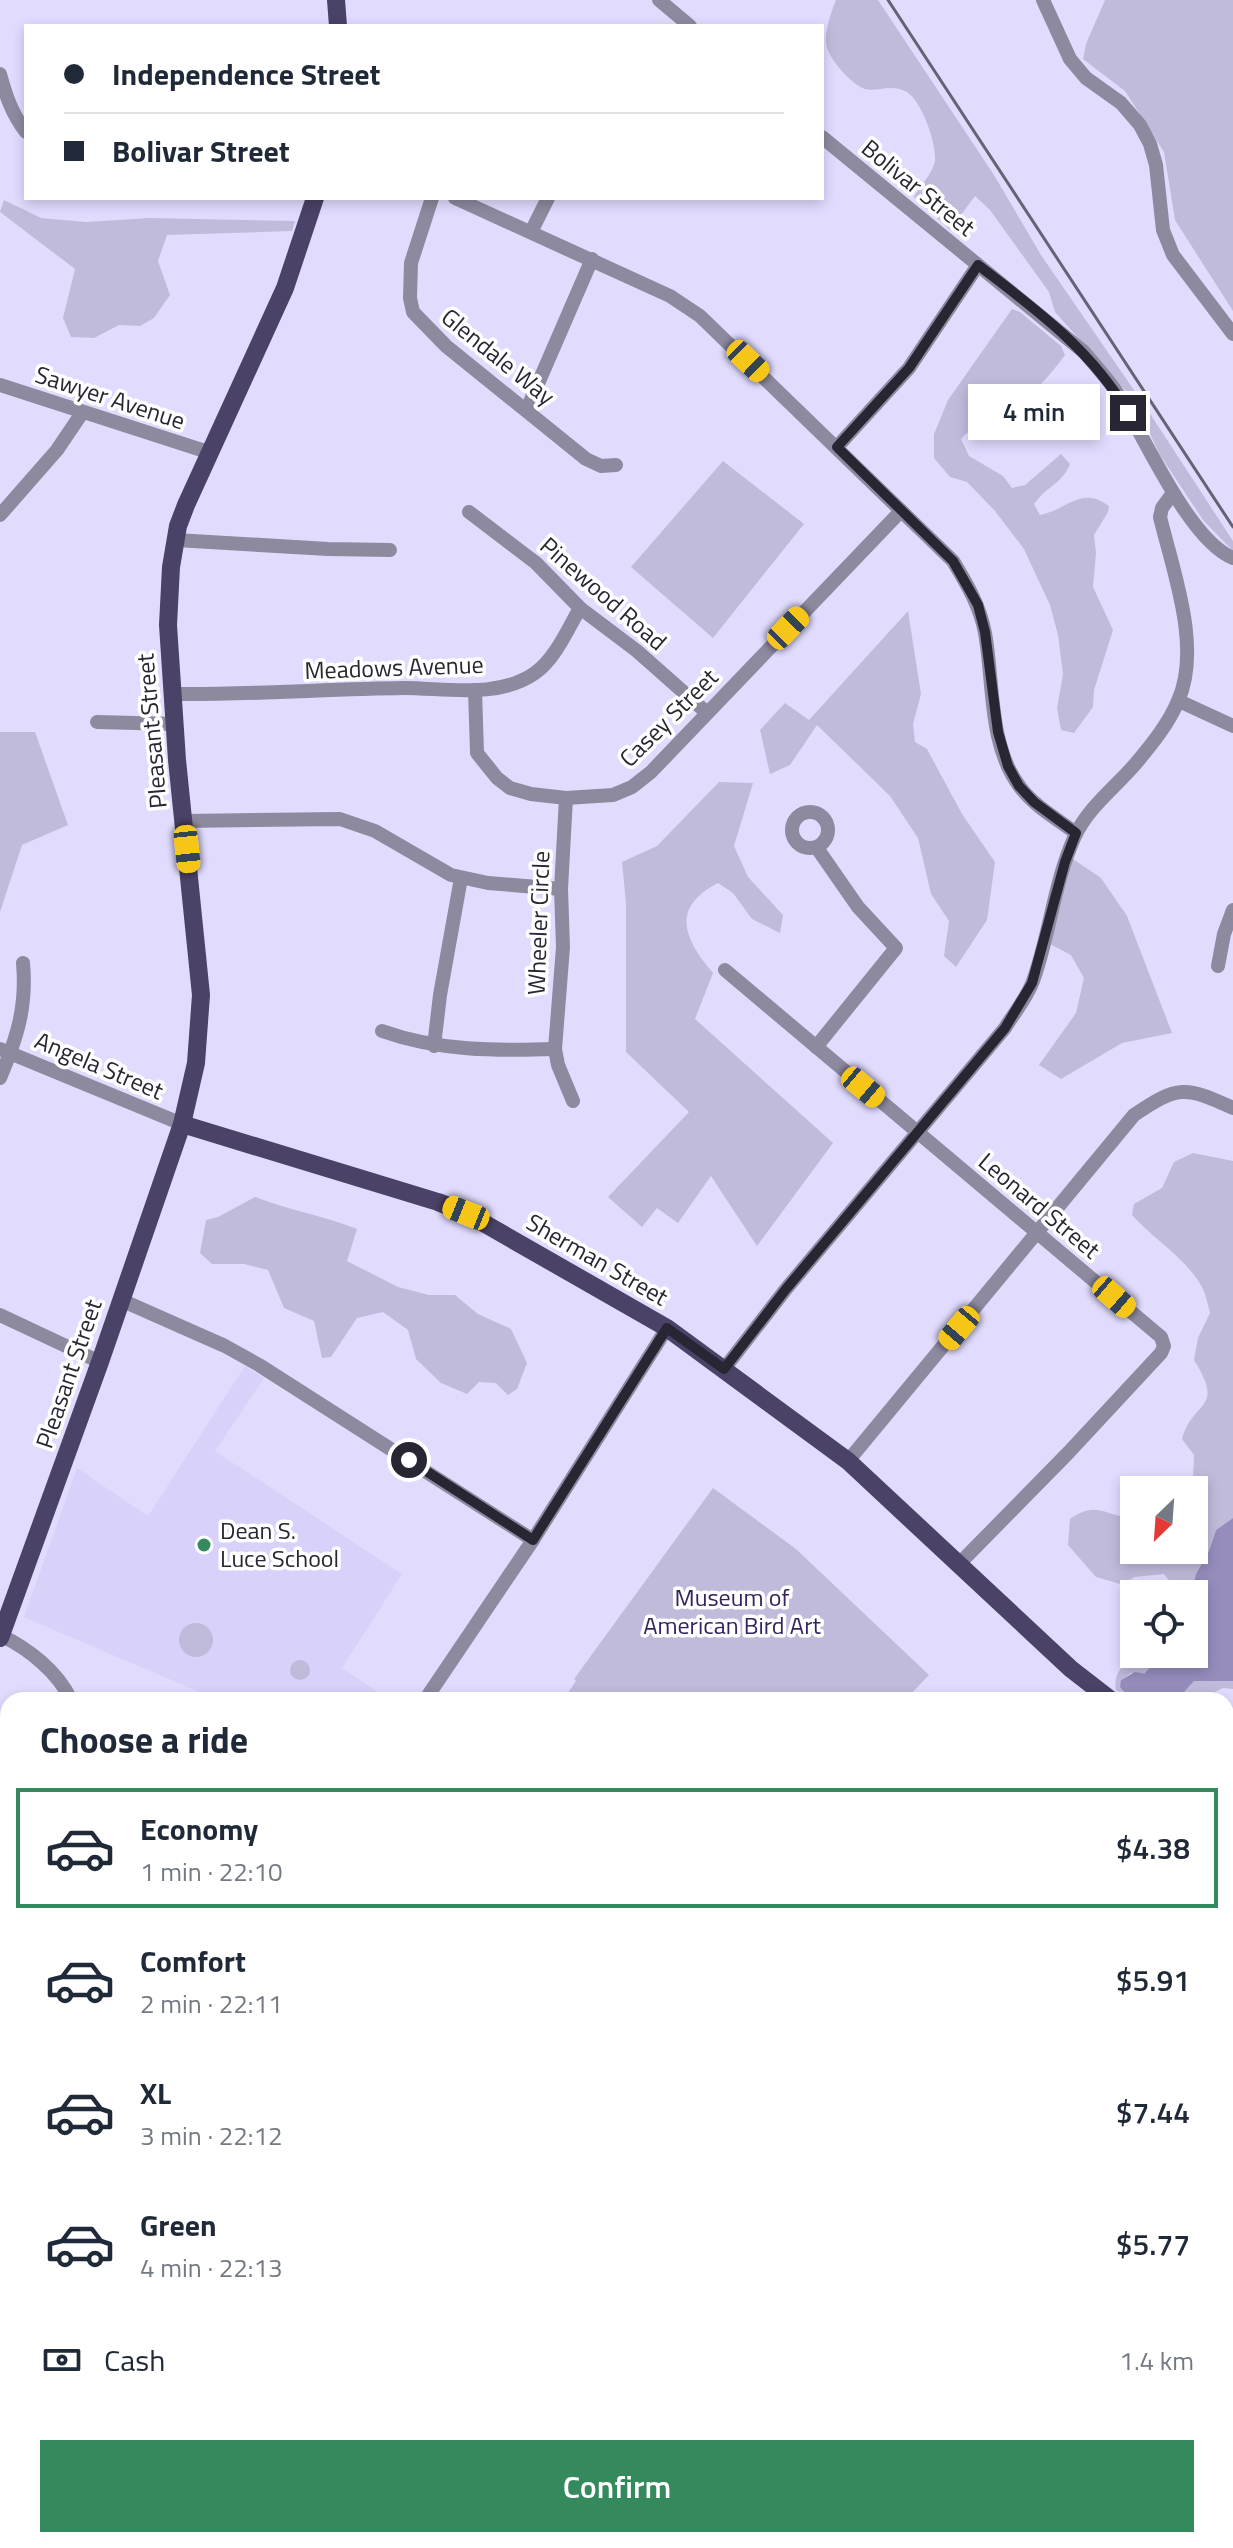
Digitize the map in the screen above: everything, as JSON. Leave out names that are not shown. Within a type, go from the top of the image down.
[{"type":"main road","points":[[336,0],[338,24]]},
{"type":"main road","name":"Pleasant Street","points":[[0,1636],[100,1362],[182,1124],[196,1063],[201,995],[174,724],[168,600],[176,540],[178,526],[208,452],[280,299],[314,200]]},
{"type":"main road","name":"Sherman Street","points":[[182,1124],[430,1199],[466,1213],[667,1328],[848,1461],[1071,1669],[1101,1692]]},
{"type":"street","points":[[659,0],[688,24]]},
{"type":"street","points":[[1043,0],[1070,59],[1086,78],[1121,103],[1140,125],[1153,155],[1163,230],[1173,255],[1233,334]]},
{"type":"street","points":[[0,74],[8,102],[24,129]]},
{"type":"street","name":"Bolivar Street","points":[[824,139],[1069,339],[1115,391],[1173,493],[1207,539],[1233,558]]},
{"type":"street","name":"Glendale Way","points":[[431,200],[411,263],[409,290],[413,312],[446,346],[586,459],[601,466],[616,465]]},
{"type":"street","points":[[459,200],[670,296],[700,316],[953,561],[978,605],[985,632],[998,732],[1008,766],[1019,786],[1034,802],[1076,833]]},
{"type":"street","points":[[531,232],[547,200]]},
{"type":"street","points":[[527,409],[592,259]]},
{"type":"street","points":[[837,447],[909,368],[978,265]]},
{"type":"street","name":"Sawyer Avenue","points":[[0,385],[208,452]]},
{"type":"street","points":[[0,515],[57,450],[82,413]]},
{"type":"street","points":[[724,1369],[916,1131],[1005,1028],[1032,983],[1076,833],[1088,815],[1136,763],[1179,701],[1185,676],[1187,641],[1184,614],[1160,517],[1162,508],[1173,493]]},
{"type":"street","name":"Casey Street","points":[[475,690],[477,753],[497,778],[510,788],[566,798],[613,795],[632,787],[651,772],[901,511]]},
{"type":"street","name":"Pinewood Road","points":[[469,512],[536,563],[580,608],[637,651],[706,712]]},
{"type":"street","points":[[176,540],[390,550]]},
{"type":"street","name":"Meadows Avenue","points":[[172,694],[405,688],[475,690],[517,683],[537,672],[555,651],[580,608]]},
{"type":"street","points":[[1179,701],[1233,726]]},
{"type":"street","points":[[97,722],[174,724]]},
{"type":"street","name":"Wheeler Circle","points":[[566,798],[561,889],[563,947],[555,1049],[573,1101]]},
{"type":"street","points":[[183,821],[340,819],[375,831],[451,875],[488,883],[561,889]]},
{"type":"street","points":[[816,1047],[896,948],[858,907],[817,848]]},
{"type":"street","points":[[434,1046],[461,878]]},
{"type":"street","points":[[1218,966],[1224,934],[1233,910]]},
{"type":"street","points":[[0,1078],[5,1051],[23,1012],[26,991],[23,963]]},
{"type":"street","name":"Leonard Street","points":[[725,970],[1161,1337],[1164,1346],[1161,1353],[959,1564]]},
{"type":"street","points":[[382,1031],[434,1046],[515,1051],[555,1049]]},
{"type":"street","name":"Angela Street","points":[[5,1051],[182,1124]]},
{"type":"street","points":[[848,1461],[1134,1115],[1172,1092],[1195,1093],[1233,1108]]},
{"type":"street","points":[[121,1300],[213,1340],[259,1365],[533,1540]]},
{"type":"street","points":[[0,1315],[100,1362]]},
{"type":"street","points":[[430,1692],[533,1540],[667,1328]]},
{"type":"street","points":[[0,1636],[34,1656],[68,1692]]},
{"type":"shaded area","name":"Dean S. Luce School","points":[[245,1366],[264,1378],[215,1451],[402,1574],[342,1668],[378,1692],[196,1692],[24,1617],[77,1468],[148,1516]]},
{"type":"shaded area","points":[[1233,1518],[1233,1681],[1194,1681],[1184,1692],[1125,1692],[1120,1687],[1121,1680],[1135,1672],[1147,1674],[1152,1668],[1208,1668],[1208,1580],[1194,1580],[1202,1564],[1208,1564],[1216,1530]]},
{"type":"green space","points":[[836,0],[878,0],[994,175],[1041,255],[1233,541],[1233,551],[1203,520],[1160,455],[1134,400],[1055,312],[1049,292],[990,210],[975,196],[950,230],[914,197],[935,160],[927,123],[918,104],[907,92],[896,88],[865,89],[837,66],[826,42]]},
{"type":"green space","points":[[1105,0],[1233,0],[1233,311],[1175,220],[1164,152],[1125,91],[1083,59],[1086,44]]},
{"type":"green space","points":[[4,200],[41,218],[86,222],[149,218],[295,221],[292,231],[167,235],[158,261],[170,295],[154,318],[140,326],[119,325],[94,338],[71,337],[63,318],[75,269],[0,212]]},
{"type":"green space","points":[[1012,309],[1020,312],[1061,346],[1065,355],[1018,406],[974,427],[961,439],[969,456],[1003,476],[1012,488],[1025,485],[1061,454],[1070,464],[1063,476],[1034,504],[1040,515],[1082,498],[1099,500],[1109,506],[1094,535],[1093,587],[1113,630],[1094,690],[1093,707],[1074,733],[1061,730],[1057,708],[1063,674],[1058,635],[1050,605],[1024,549],[995,511],[967,482],[950,477],[934,458],[934,434],[948,400]]},
{"type":"green space","points":[[723,461],[804,524],[713,638],[631,567]]},
{"type":"green space","points":[[908,611],[921,694],[913,724],[915,742],[927,749],[962,814],[995,862],[987,920],[956,967],[944,956],[949,921],[931,894],[918,838],[890,796],[817,725],[790,765],[770,774],[760,730],[785,703],[809,720]]},
{"type":"green space","points":[[0,732],[35,732],[68,825],[22,845],[0,912]]},
{"type":"green space","points":[[719,782],[753,783],[734,846],[748,877],[783,915],[780,933],[752,919],[733,893],[718,883],[693,903],[688,913],[689,936],[713,973],[695,1019],[833,1143],[757,1246],[711,1176],[678,1223],[657,1208],[642,1227],[608,1197],[689,1112],[626,1052],[626,903],[622,862],[657,846]]},
{"type":"green space","points":[[1067,855],[1101,878],[1127,916],[1172,1033],[1122,1043],[1061,1079],[1039,1065],[1076,1013],[1084,978],[1071,955],[1044,941]]},
{"type":"green space","points":[[1193,1153],[1233,1161],[1233,1518],[1216,1530],[1208,1553],[1208,1476],[1193,1476],[1194,1455],[1182,1439],[1207,1397],[1203,1376],[1194,1360],[1198,1338],[1210,1313],[1203,1289],[1196,1278],[1132,1215],[1134,1204],[1162,1188],[1174,1162]]},
{"type":"green space","points":[[255,1197],[357,1229],[347,1261],[398,1287],[429,1295],[455,1295],[478,1314],[511,1329],[527,1363],[517,1389],[508,1395],[496,1383],[479,1382],[467,1394],[441,1383],[416,1359],[408,1330],[383,1312],[357,1318],[331,1357],[322,1358],[314,1321],[284,1308],[268,1270],[244,1264],[212,1264],[200,1253],[206,1220]]},
{"type":"green space","name":"Museum of American Bird Art","points":[[713,1488],[796,1549],[929,1675],[913,1692],[568,1692],[576,1681],[574,1679]]},
{"type":"green space","points":[[1090,1510],[1118,1515],[1120,1564],[1202,1564],[1194,1580],[1169,1580],[1164,1574],[1120,1580],[1120,1584],[1096,1577],[1068,1545],[1070,1519]]},
{"type":"green space","points":[[196,1623],[208,1628],[213,1640],[208,1652],[196,1657],[184,1652],[179,1640],[184,1628]]},
{"type":"green space","points":[[300,1660],[307,1663],[310,1670],[307,1677],[300,1680],[293,1677],[290,1670],[293,1663]]},
{"type":"green space","points":[[1152,1668],[1147,1674],[1131,1673],[1121,1680],[1130,1692],[1116,1690],[1120,1670]]},
{"type":"green space","points":[[1194,1681],[1233,1681],[1233,1689],[1184,1692]]},
{"type":"waterway","points":[[1146,1674],[1152,1668]]},
{"type":"railway","points":[[888,0],[1233,527]]},
{"type":"place","name":"Dean S. Luce School","points":[[204,1545]]},
{"type":"route","points":[[409,1460],[533,1540],[667,1328],[724,1369],[916,1131],[1005,1028],[1032,983],[1076,833],[1034,802],[1019,786],[1008,766],[998,732],[985,632],[978,605],[953,561],[837,447],[909,368],[978,265],[1084,352],[1128,413]]}]
